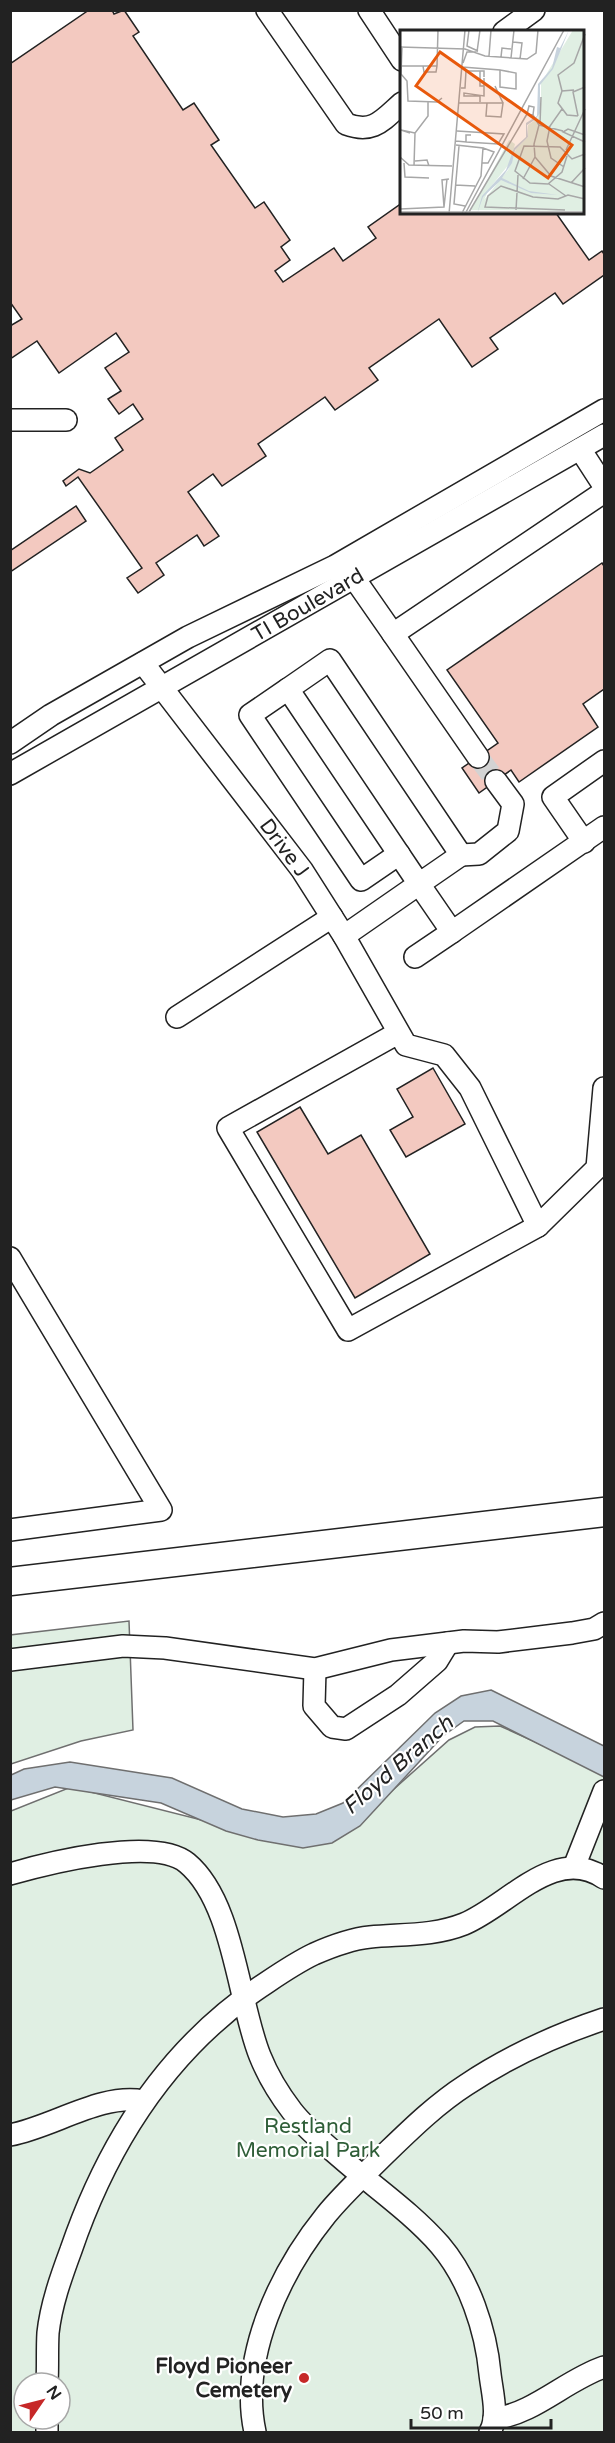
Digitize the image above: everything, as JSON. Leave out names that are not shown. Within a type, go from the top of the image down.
[{"type":"street","points":[[267,10],[346,124],[361,130],[380,124],[400,105]]},
{"type":"street","points":[[369,10],[400,57]]},
{"type":"street","points":[[507,30],[534,10]]},
{"type":"street","name":"TI Boulevard","points":[[10,743],[51,716],[143,663],[213,624],[335,566],[604,410]]},
{"type":"street","points":[[10,420],[66,420]]},
{"type":"street","name":"TI Boulevard","points":[[10,774],[604,435]]},
{"type":"street","points":[[580,449],[604,486]]},
{"type":"street","points":[[393,634],[604,492]]},
{"type":"street","points":[[354,578],[478,757]]},
{"type":"street","points":[[399,854],[361,880],[250,715],[330,660],[461,855]]},
{"type":"street","name":"Drive J","points":[[143,663],[302,870],[344,936],[402,1039]]},
{"type":"street","points":[[288,689],[452,932]]},
{"type":"street","points":[[584,842],[553,797],[604,761]]},
{"type":"street","points":[[344,936],[461,855],[479,854],[508,831],[513,804],[496,781]]},
{"type":"street","points":[[415,957],[604,827]]},
{"type":"street","points":[[177,1017],[332,918]]},
{"type":"street","points":[[538,1226],[470,1089],[444,1055],[402,1039],[228,1128],[348,1330],[538,1226],[597,1168],[604,1088]]},
{"type":"street","points":[[10,1258],[160,1510],[10,1530]]},
{"type":"street","points":[[10,1660],[123,1646],[165,1648],[315,1669],[391,1650],[448,1643],[498,1642],[572,1633],[594,1629],[604,1623]]},
{"type":"street","points":[[315,1669],[314,1706],[322,1719],[332,1727],[346,1728],[398,1695],[437,1661],[448,1643]]},
{"type":"street","points":[[574,1867],[604,1792]]},
{"type":"street","points":[[10,1874],[49,1862],[133,1852],[164,1853],[177,1857],[194,1870],[220,1915],[260,2055],[286,2103],[306,2127],[420,2224],[441,2246],[456,2267],[480,2324],[489,2364],[492,2426],[565,2384],[604,2367]]},
{"type":"street","points":[[47,2371],[48,2333],[54,2302],[70,2251],[97,2182],[143,2101],[180,2055],[207,2028],[243,1998],[288,1967],[314,1954],[368,1937],[432,1933],[455,1928],[476,1919],[534,1880],[552,1871],[574,1867],[601,1872]]},
{"type":"street","points":[[255,2433],[254,2382],[258,2351],[270,2310],[294,2262],[327,2214],[414,2127],[465,2086],[546,2042],[604,2019]]},
{"type":"street","points":[[10,2135],[46,2127],[112,2101],[126,2098],[143,2101]]},
{"type":"green space","points":[[129,1621],[133,1730],[81,1741],[11,1764],[10,1635]]},
{"type":"green space","name":"Restland Memorial Park","points":[[500,1726],[604,1773],[604,2432],[11,2432],[11,1811],[71,1787],[285,1841],[340,1837],[449,1740],[475,1727]]},
{"type":"water","name":"Floyd Branch","points":[[491,1690],[604,1746],[604,1777],[493,1721],[464,1721],[443,1736],[360,1826],[332,1843],[303,1848],[258,1840],[226,1831],[161,1803],[55,1787],[11,1800],[11,1775],[24,1769],[70,1762],[172,1778],[242,1809],[283,1817],[316,1814],[343,1803],[435,1713],[461,1696]]},
{"type":"building","points":[[89,10],[112,10],[114,14],[124,10],[139,32],[133,36],[183,110],[194,103],[219,140],[211,145],[255,208],[264,202],[290,240],[281,247],[290,260],[275,271],[283,282],[334,248],[343,261],[376,238],[368,227],[400,204],[400,214],[557,214],[589,260],[602,251],[604,275],[563,304],[555,293],[490,338],[498,349],[472,367],[439,319],[369,368],[378,380],[335,410],[325,397],[258,444],[266,456],[222,486],[213,474],[188,492],[219,536],[204,546],[197,535],[156,563],[164,575],[138,593],[127,578],[142,568],[78,477],[66,486],[63,481],[79,469],[90,473],[123,450],[115,438],[143,419],[133,404],[119,414],[108,399],[121,391],[105,368],[129,352],[116,333],[59,373],[37,341],[10,359],[10,326],[22,319],[10,302],[10,64]]},
{"type":"building","points":[[76,506],[86,521],[10,572],[10,551]]},
{"type":"building","points":[[602,563],[604,566],[604,689],[583,704],[598,727],[519,782],[511,770],[479,793],[462,768],[498,743],[447,670]]},
{"type":"building","points":[[433,1068],[465,1124],[406,1157],[390,1130],[413,1117],[397,1089]]},
{"type":"building","points":[[300,1107],[328,1154],[361,1135],[430,1254],[355,1298],[257,1132]]},
{"type":"tunnel","points":[[478,757],[496,781]]},
{"type":"tram line","points":[[10,1567],[604,1497]]},
{"type":"tram line","points":[[10,1596],[604,1527]]},
{"type":"place","name":"Floyd Pioneer Cemetery","points":[[304,2378]]}]
